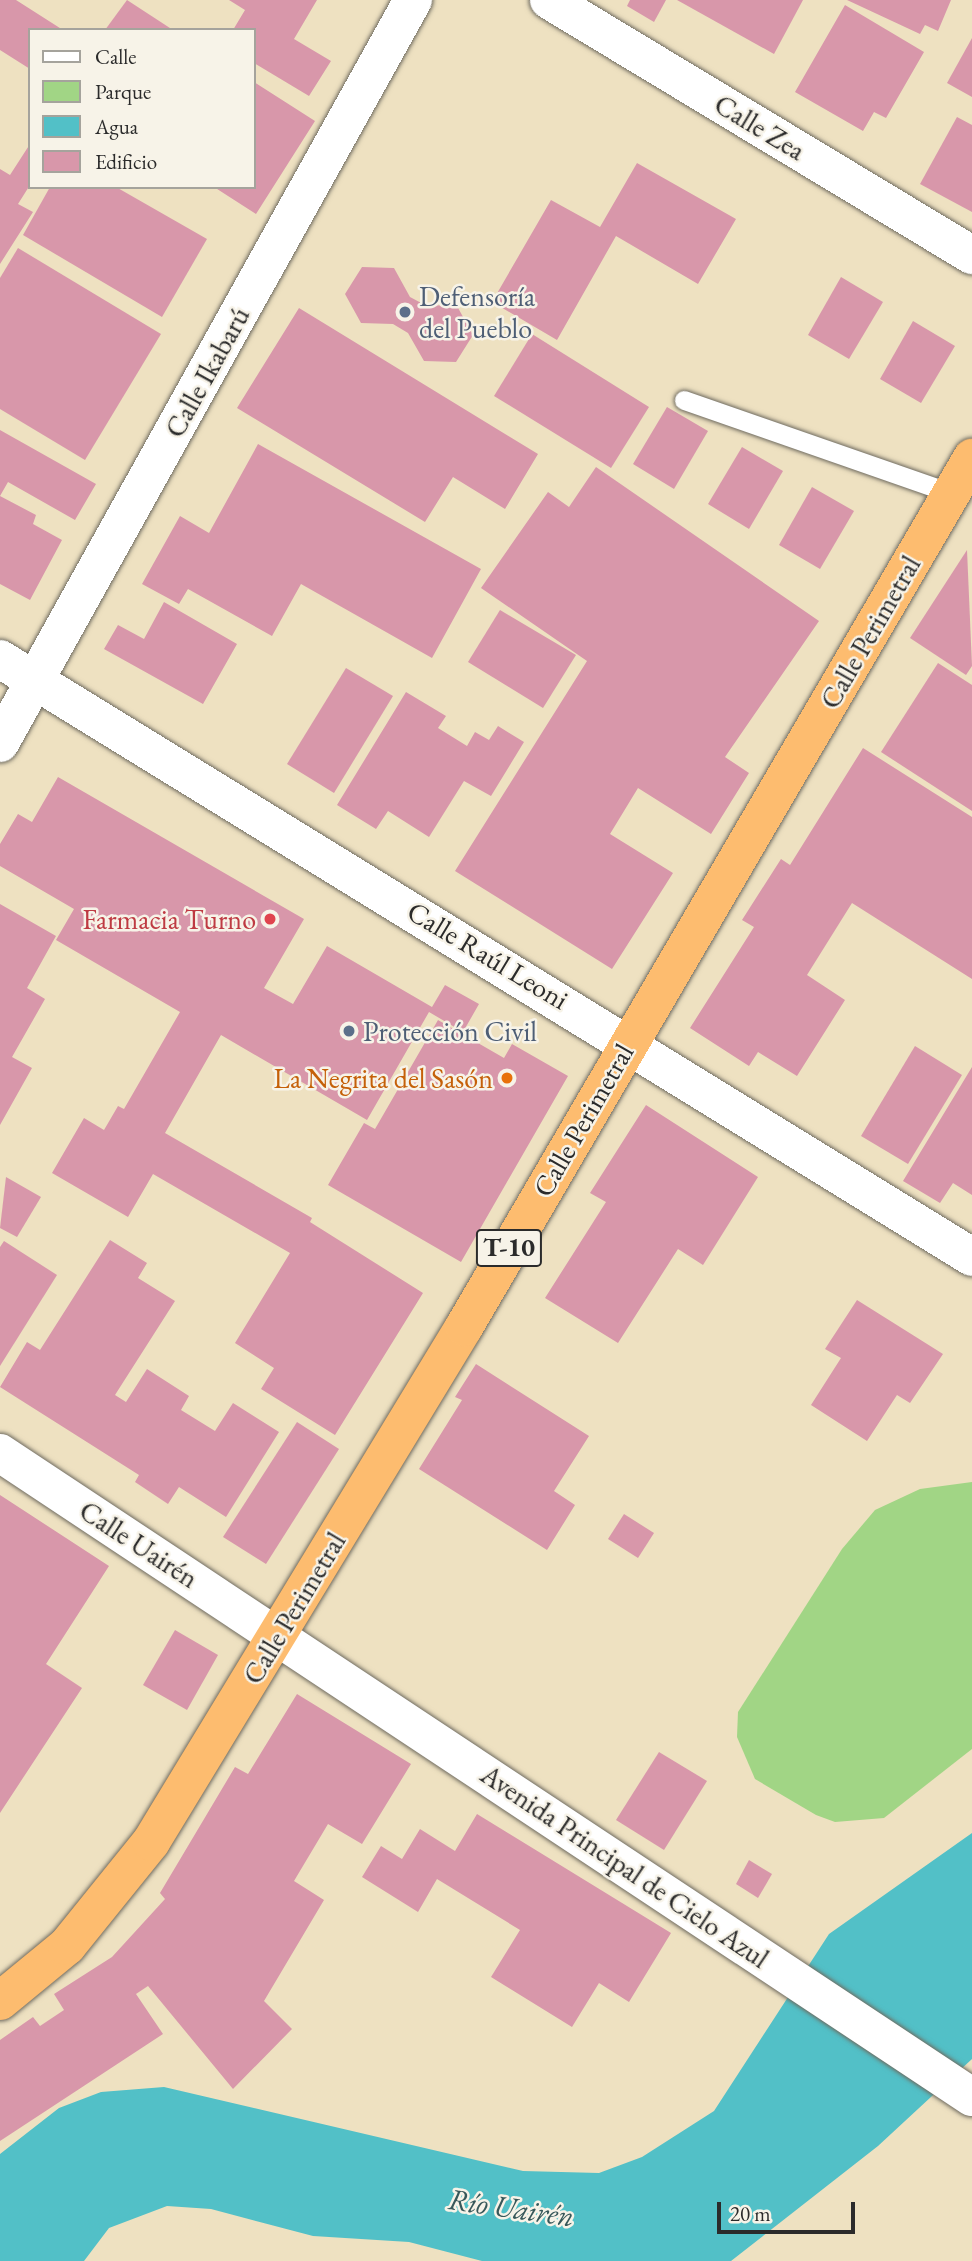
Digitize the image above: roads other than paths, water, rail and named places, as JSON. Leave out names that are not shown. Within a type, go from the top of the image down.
[{"type":"highway","name":"Calle Perimetral","points":[[0,2001],[67,1946],[151,1842],[278,1634],[972,458]]},
{"type":"street","name":"Calle Ikabarú","points":[[0,743],[413,0]]},
{"type":"street","name":"Calle Zea","points":[[549,0],[972,255]]},
{"type":"street","name":"Calle Raúl Leoni","points":[[0,659],[629,1041],[972,1257]]},
{"type":"street","name":"Calle Uairén","points":[[0,1453],[278,1634]]},
{"type":"street","name":"Avenida Principal de Cielo Azul","points":[[278,1634],[972,2097]]},
{"type":"lane","points":[[684,400],[951,493]]},
{"type":"water","name":"Río Uairén","points":[[972,1833],[972,2059],[878,2146],[731,2261],[482,2261],[409,2242],[313,2236],[211,2209],[167,2206],[109,2228],[84,2261],[0,2261],[0,2154],[59,2108],[101,2092],[164,2087],[523,2171],[599,2173],[642,2157],[714,2111],[829,1934]]},
{"type":"place","name":"Defensoría del Pueblo","points":[[405,312]]},
{"type":"place","name":"Farmacia Turno","points":[[270,919]]},
{"type":"place","name":"Protección Civil","points":[[349,1031]]},
{"type":"place","name":"La Negrita del Sasón","points":[[507,1078]]}]
